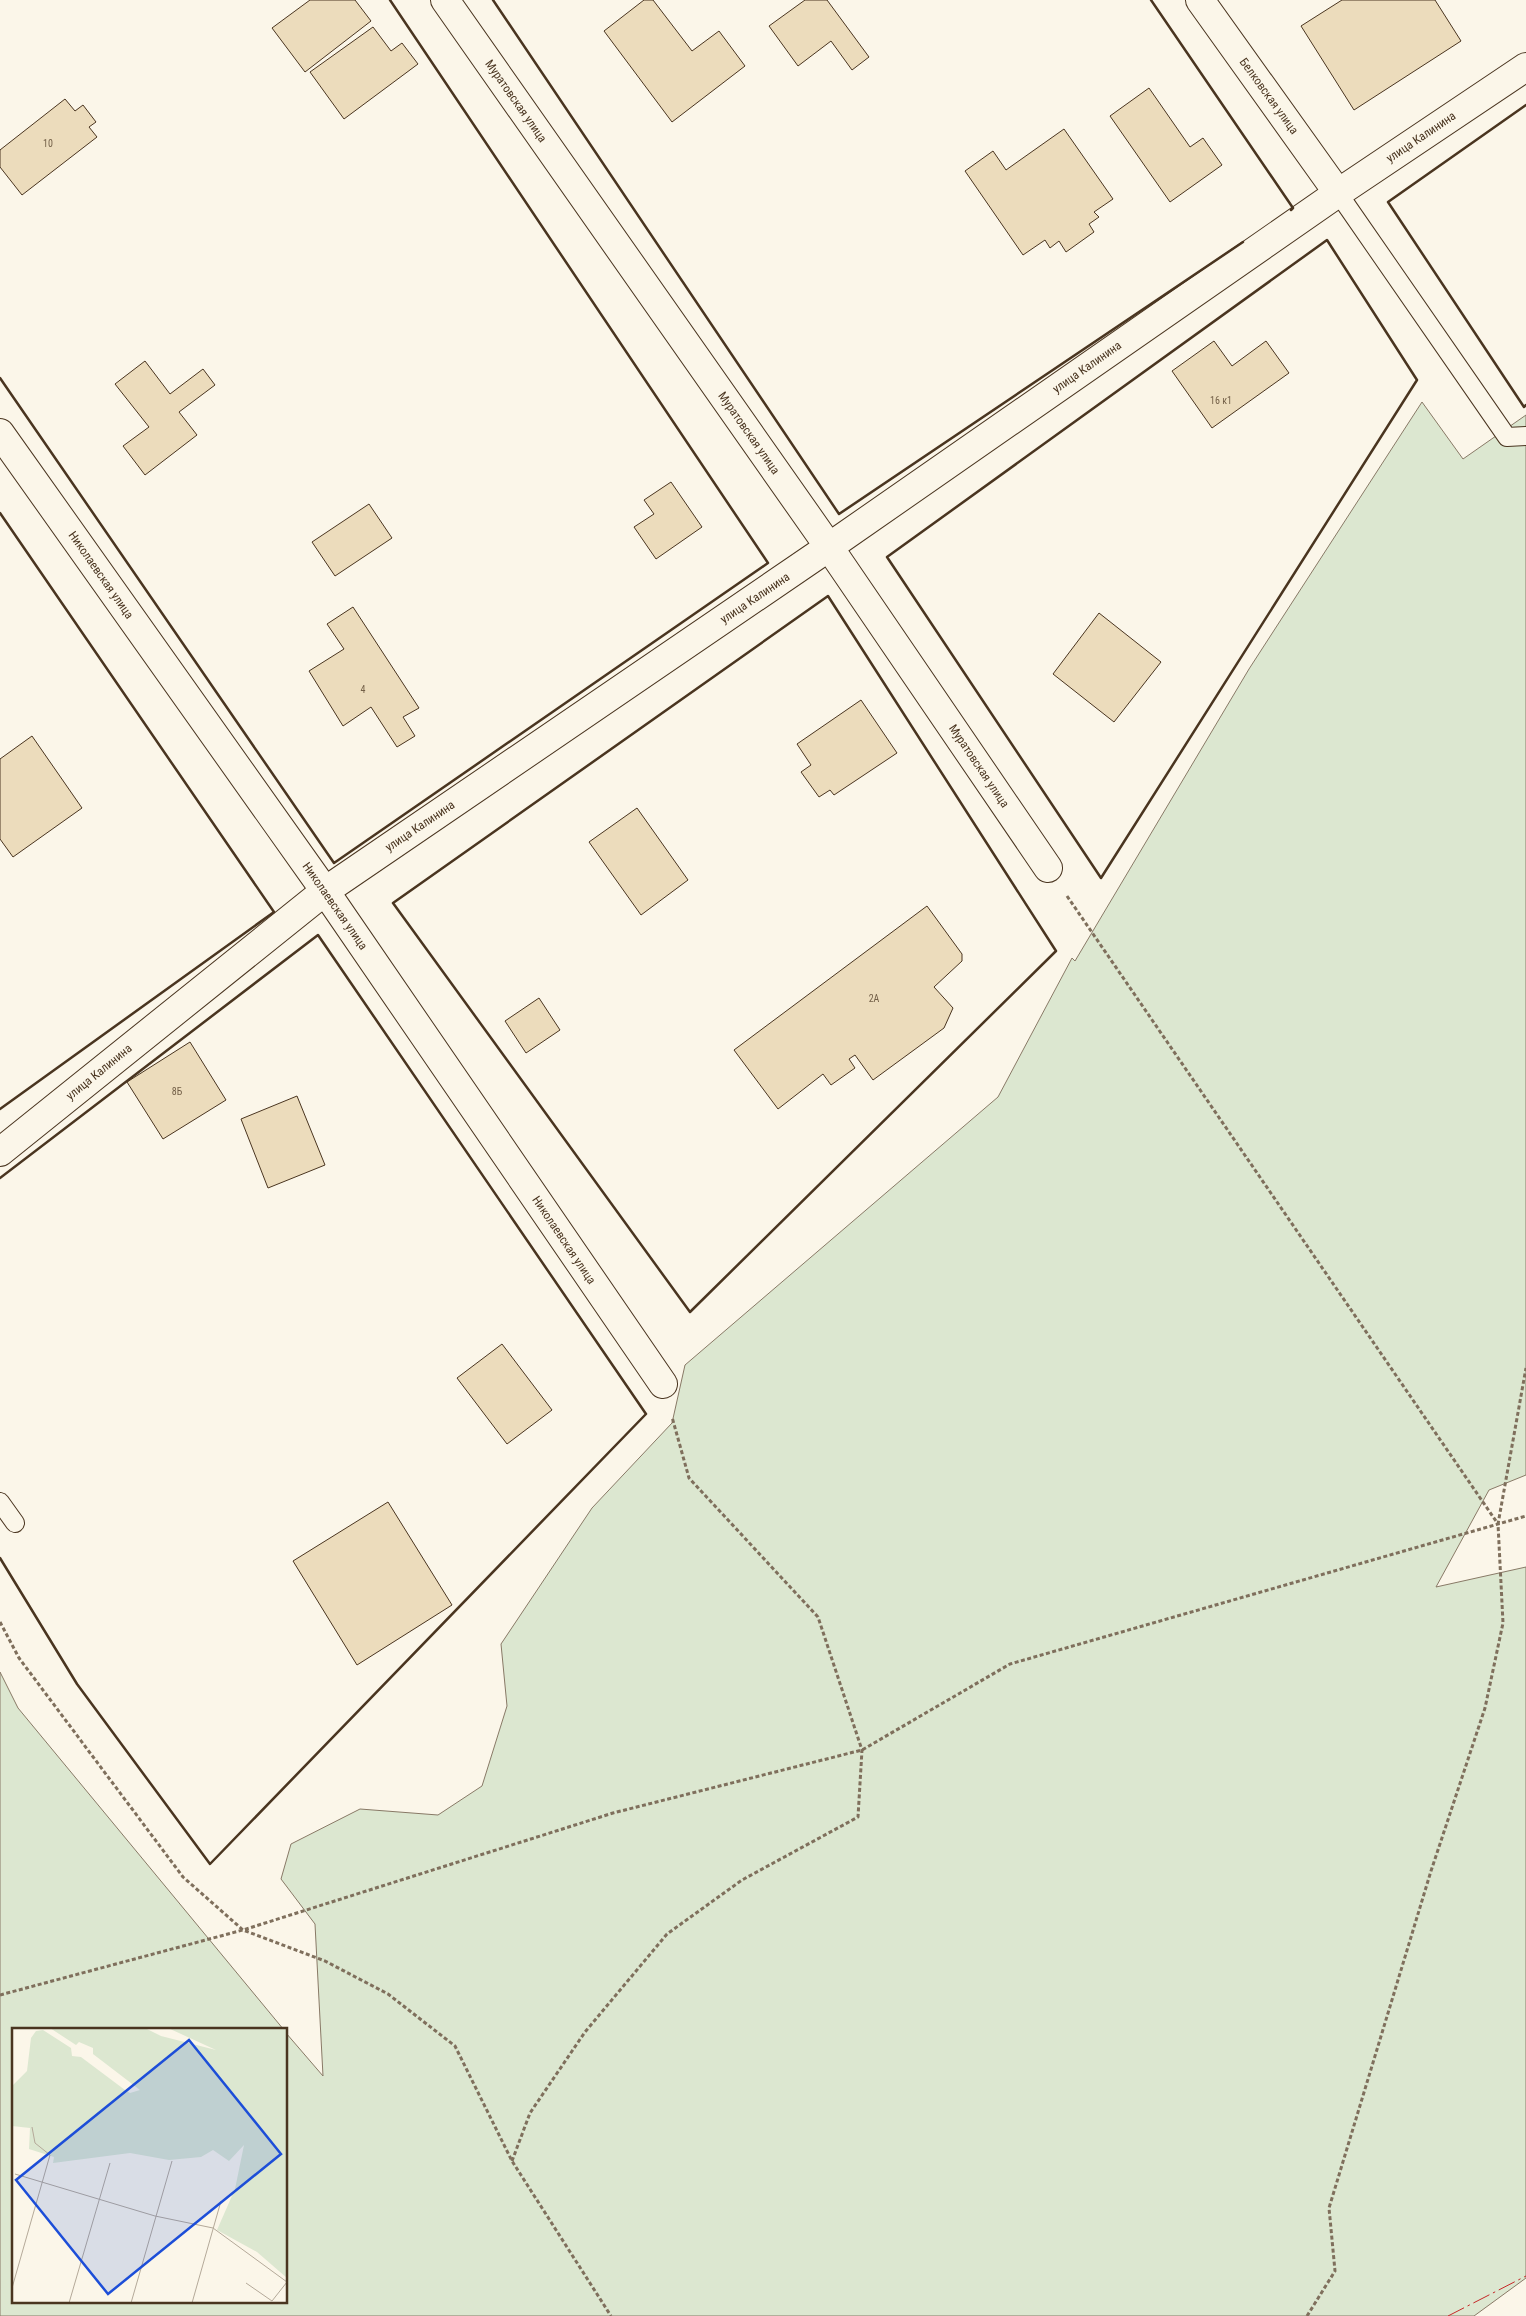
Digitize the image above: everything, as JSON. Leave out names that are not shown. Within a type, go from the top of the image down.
[{"type":"street","name":"Муратовская улица","points":[[445,0],[829,547],[1048,868]]},
{"type":"street","name":"Белковская улица","points":[[1200,0],[1338,193]]},
{"type":"street","name":"улица Калинина","points":[[0,1152],[325,891],[829,547],[1338,193],[1526,67]]},
{"type":"street","name":"Николаевская улица","points":[[0,433],[325,891],[663,1384]]},
{"type":"lane","points":[[1338,193],[1507,437],[1526,436]]},
{"type":"lane","points":[[0,1502],[15,1523]]},
{"type":"path","points":[[1048,868],[1498,1524]]},
{"type":"path","points":[[1307,2316],[1335,2271],[1329,2208],[1431,1871],[1485,1708],[1503,1623],[1498,1524],[1526,1368]]},
{"type":"path","points":[[512,2161],[530,2113],[585,2032],[667,1934],[742,1880],[858,1817],[862,1750],[818,1618],[689,1478],[663,1384]]},
{"type":"path","points":[[0,1995],[243,1930],[612,1813],[862,1750],[1010,1664],[1526,1516]]},
{"type":"path","points":[[0,1622],[19,1658],[183,1877],[243,1930],[325,1961],[388,1994],[455,2046],[512,2161],[611,2316]]},
{"type":"green space","points":[[1422,402],[1463,459],[1526,415],[1526,1475],[1489,1490],[1436,1587],[1526,1567],[1526,2278],[1474,2316],[0,2316],[0,1672],[18,1708],[282,2028],[12,2028],[12,2304],[288,2304],[288,2035],[323,2076],[315,1924],[281,1879],[291,1844],[360,1809],[438,1815],[482,1786],[507,1706],[501,1644],[592,1508],[672,1423],[685,1365],[998,1097],[1072,958],[1075,961],[1249,669]]},
{"type":"building","points":[[310,0],[355,0],[371,21],[305,72],[272,28]]},
{"type":"building","points":[[644,0],[653,0],[692,51],[719,31],[745,66],[672,122],[604,31]]},
{"type":"building","points":[[805,0],[827,0],[869,57],[852,70],[831,41],[798,66],[769,26]]},
{"type":"building","points":[[1342,0],[1435,0],[1461,41],[1354,110],[1301,26]]},
{"type":"building","points":[[373,27],[391,51],[402,43],[418,64],[344,119],[310,72]]},
{"type":"building","points":[[1149,88],[1190,147],[1203,138],[1222,165],[1170,202],[1110,116]]},
{"type":"building","points":[[65,99],[75,111],[83,105],[96,122],[89,127],[97,137],[22,195],[0,167],[0,150]]},
{"type":"building","points":[[1064,129],[1113,199],[1094,212],[1099,217],[1089,224],[1094,232],[1066,252],[1059,241],[1050,248],[1045,240],[1023,255],[965,171],[993,151],[1006,170]]},
{"type":"building","points":[[1214,341],[1232,366],[1266,341],[1289,373],[1212,428],[1172,371]]},
{"type":"building","points":[[145,361],[170,394],[203,369],[215,385],[179,412],[197,435],[145,475],[123,446],[149,427],[115,384]]},
{"type":"building","points":[[671,482],[702,527],[656,559],[634,527],[654,514],[644,500]]},
{"type":"building","points":[[369,504],[392,538],[335,576],[312,542]]},
{"type":"building","points":[[353,607],[419,708],[403,717],[415,736],[397,747],[371,707],[343,726],[309,671],[344,649],[327,624]]},
{"type":"building","points":[[1099,613],[1161,662],[1114,722],[1053,674]]},
{"type":"building","points":[[861,700],[897,753],[834,795],[830,790],[819,797],[801,772],[811,765],[797,744]]},
{"type":"building","points":[[32,736],[82,808],[13,857],[0,839],[0,759]]},
{"type":"building","points":[[637,808],[688,880],[641,915],[589,842]]},
{"type":"building","points":[[927,906],[962,954],[962,961],[934,987],[953,1008],[944,1028],[873,1080],[855,1055],[849,1059],[855,1068],[831,1085],[823,1074],[778,1109],[734,1050]]},
{"type":"building","points":[[539,998],[560,1030],[526,1053],[505,1021]]},
{"type":"building","points":[[190,1042],[226,1100],[163,1139],[127,1082]]},
{"type":"building","points":[[297,1096],[325,1165],[268,1188],[241,1119]]},
{"type":"building","points":[[502,1344],[552,1410],[507,1444],[457,1378]]},
{"type":"building","points":[[388,1502],[452,1605],[357,1665],[293,1561]]},
{"type":"wall","points":[[0,378],[334,863],[768,563],[390,0]]},
{"type":"wall","points":[[493,0],[839,514],[1243,242]]},
{"type":"wall","points":[[1151,0],[1293,208],[1291,210]]},
{"type":"wall","points":[[1526,105],[1388,202],[1524,407],[1526,405]]},
{"type":"wall","points":[[1327,240],[1417,380],[1101,878],[887,557],[1327,240]]},
{"type":"wall","points":[[0,513],[274,912],[0,1109]]},
{"type":"wall","points":[[828,596],[1056,951],[690,1312],[393,903],[828,596]]},
{"type":"wall","points":[[0,1178],[318,935],[646,1414],[210,1864],[77,1684],[0,1558]]},
{"type":"power","points":[[1448,2316],[1526,2276]]}]
